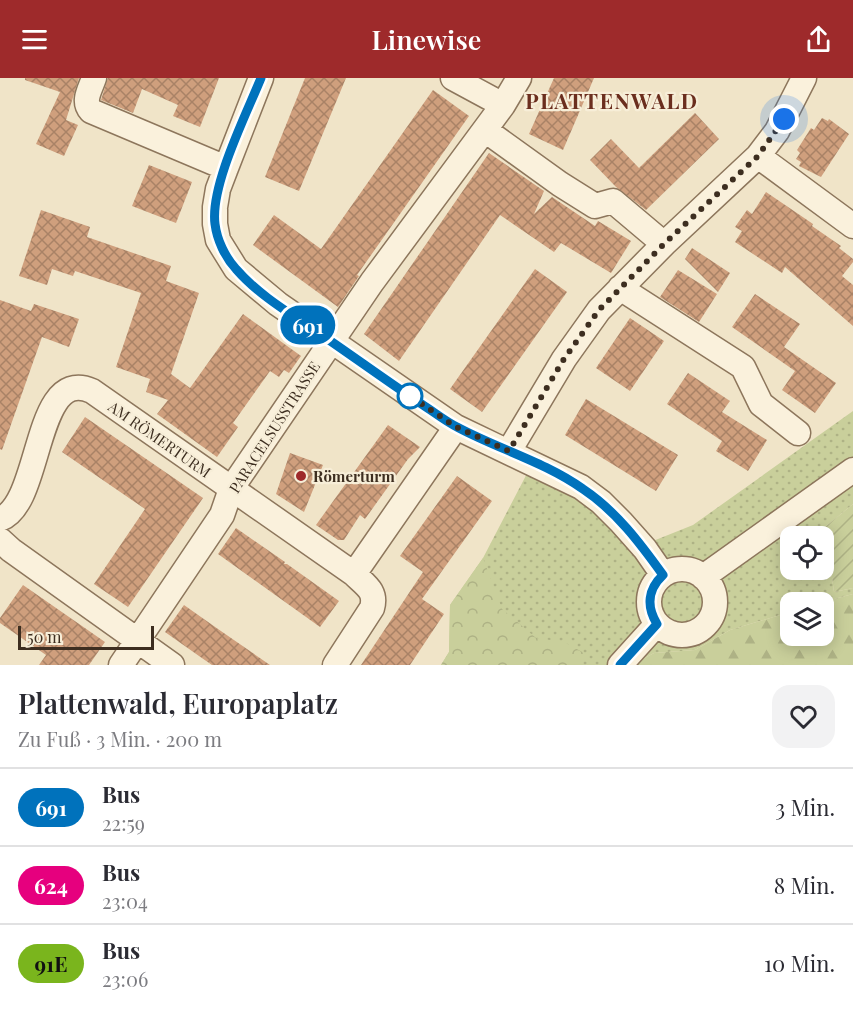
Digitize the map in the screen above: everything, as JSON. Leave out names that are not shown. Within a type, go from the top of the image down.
[{"type":"street","points":[[94,78],[86,100],[91,111],[225,168]]},
{"type":"street","points":[[261,78],[218,189],[215,224],[218,240],[230,262],[260,291],[456,427],[581,487],[601,502],[645,549],[663,575]]},
{"type":"street","points":[[453,78],[503,105]]},
{"type":"street","name":"PARACELSUSSTRASSE","points":[[121,665],[222,515],[231,489],[330,341],[503,105],[519,78]]},
{"type":"street","points":[[509,451],[564,359],[599,310],[664,244],[758,156],[777,131],[804,78]]},
{"type":"street","points":[[485,130],[595,206],[614,201],[664,244]]},
{"type":"street","points":[[758,156],[853,226]]},
{"type":"street","points":[[620,288],[742,367],[760,404],[798,433]]},
{"type":"street","name":"AM RÖMERTURM","points":[[0,519],[8,516],[19,502],[54,402],[60,394],[76,387],[92,391],[354,574],[372,590],[374,600],[372,608],[335,665]]},
{"type":"street","points":[[354,574],[456,427]]},
{"type":"street","points":[[703,577],[853,470]]},
{"type":"street","points":[[0,540],[10,550],[172,665]]},
{"type":"street","points":[[682,569],[694,571],[703,577],[713,590],[715,598],[713,614],[703,628],[693,633],[679,635],[666,631],[657,624],[649,604],[650,593],[656,581],[663,575],[682,569]]},
{"type":"street","points":[[620,665],[657,624]]},
{"type":"green space","points":[[853,411],[853,504],[826,526],[780,526],[780,580],[832,580],[834,592],[780,592],[780,615],[730,630],[695,650],[654,653],[632,665],[441,665],[449,652],[450,605],[483,558],[533,462],[653,541],[693,525]]},
{"type":"green space","points":[[853,504],[853,588],[834,592],[834,526],[826,526]]},
{"type":"green space","points":[[483,558],[502,609],[536,638],[564,642],[584,653],[580,663],[576,665],[441,665],[449,652],[450,605]]},
{"type":"green space","points":[[853,588],[853,594],[834,599],[834,592]]},
{"type":"green space","points":[[853,594],[853,665],[632,665],[654,653],[695,650],[730,630],[780,615],[780,646],[834,646],[834,599]]},
{"type":"building","points":[[25,78],[79,78],[66,120],[78,125],[64,156],[36,144],[60,92],[25,80]]},
{"type":"building","points":[[108,78],[219,78],[200,127],[173,116],[178,105],[142,89],[133,113],[101,100]]},
{"type":"building","points":[[305,78],[346,78],[299,191],[265,177]]},
{"type":"building","points":[[554,78],[594,78],[563,150],[529,134]]},
{"type":"building","points":[[433,90],[469,116],[357,275],[359,276],[338,307],[253,245],[274,215],[321,249]]},
{"type":"building","points":[[695,113],[719,139],[646,210],[616,187],[590,160],[611,139],[639,168]]},
{"type":"building","points":[[822,118],[828,121],[829,119],[849,134],[821,177],[799,166],[801,162],[796,159],[800,153],[797,150],[811,128],[814,130]]},
{"type":"building","points":[[489,153],[544,191],[534,214],[552,197],[595,226],[598,221],[631,241],[611,273],[561,243],[554,252],[500,215],[399,361],[364,334]]},
{"type":"building","points":[[149,165],[192,182],[176,223],[132,206]]},
{"type":"building","points":[[766,192],[813,224],[812,226],[841,246],[839,248],[853,259],[842,276],[853,285],[853,326],[785,267],[782,273],[735,242],[742,231],[735,227],[747,210],[752,214]]},
{"type":"building","points":[[41,210],[90,227],[87,237],[171,266],[166,281],[199,293],[171,374],[190,388],[243,314],[301,356],[289,373],[284,370],[279,377],[270,371],[233,423],[238,427],[217,457],[157,414],[168,400],[146,392],[150,379],[116,367],[141,293],[75,271],[73,276],[52,269],[47,285],[19,276]]},
{"type":"building","points":[[692,248],[730,273],[718,292],[685,259]]},
{"type":"building","points":[[535,269],[567,292],[482,412],[450,389]]},
{"type":"building","points":[[678,270],[717,294],[699,322],[660,297]]},
{"type":"building","points":[[755,294],[800,324],[784,347],[836,383],[815,413],[782,390],[795,371],[732,327]]},
{"type":"building","points":[[0,300],[31,311],[34,304],[79,319],[69,347],[42,337],[2,450],[0,449]]},
{"type":"building","points":[[630,318],[664,341],[630,391],[596,368]]},
{"type":"building","points":[[688,373],[730,401],[722,412],[767,440],[748,471],[716,451],[722,441],[667,404]]},
{"type":"building","points":[[586,399],[678,455],[656,491],[565,435]]},
{"type":"building","points":[[85,417],[203,498],[128,607],[94,584],[145,509],[62,452]]},
{"type":"building","points":[[388,425],[420,447],[408,459],[365,519],[360,515],[344,540],[338,540],[316,525]]},
{"type":"building","name":"Römerturm","points":[[290,453],[323,465],[304,512],[276,494]]},
{"type":"building","points":[[457,476],[492,501],[422,599],[444,614],[410,665],[361,665],[423,572],[400,556]]},
{"type":"building","points":[[236,528],[339,601],[320,627],[218,554]]},
{"type":"building","points":[[23,585],[105,642],[89,665],[39,665],[46,655],[0,623],[0,618]]},
{"type":"building","points":[[184,605],[270,665],[212,665],[199,656],[165,632]]},
{"type":"bus line","name":"691","points":[[261,78],[218,189],[215,224],[218,240],[230,262],[260,291],[456,427],[546,468],[581,487],[601,502],[621,522],[645,549],[663,575],[656,581],[650,593],[649,604],[657,624],[620,665]]},
{"type":"place","name":"Römerturm","points":[[301,476]]},
{"type":"district","name":"PLATTENWALD","points":[[612,100]]},
{"type":"route","points":[[410,396],[407,394],[456,427],[509,451],[564,359],[599,310],[664,244],[758,156],[784,119]]}]
